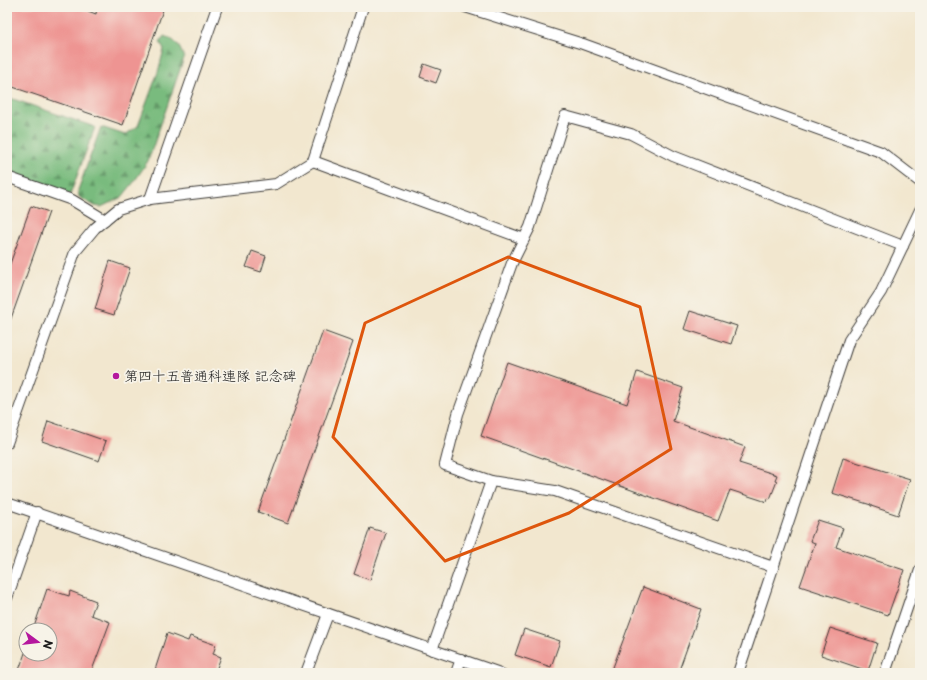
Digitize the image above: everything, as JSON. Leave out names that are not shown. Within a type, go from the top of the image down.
[{"type":"lane","points":[[150,199],[217,7]]},
{"type":"lane","points":[[7,443],[75,252],[95,228],[118,209],[150,199],[276,184],[313,161],[363,7]]},
{"type":"lane","points":[[465,7],[583,44],[882,152],[920,182]]},
{"type":"lane","points":[[773,567],[555,491],[491,481],[445,465],[458,414],[512,263],[530,227],[565,116],[631,134],[673,156],[903,246]]},
{"type":"lane","points":[[313,161],[524,239]]},
{"type":"lane","points":[[7,177],[72,200],[105,220]]},
{"type":"lane","points":[[738,673],[849,340],[881,292],[920,210]]},
{"type":"lane","points":[[432,650],[491,481]]},
{"type":"lane","points":[[7,503],[37,512],[500,673]]},
{"type":"lane","points":[[7,598],[37,512]]},
{"type":"lane","points":[[885,673],[920,570]]},
{"type":"lane","points":[[306,673],[328,614]]},
{"type":"lane","points":[[456,673],[461,659]]},
{"type":"highlighted area","points":[[508,257],[640,307],[671,449],[569,513],[445,561],[333,437],[365,323]]},
{"type":"green space","points":[[164,36],[177,44],[184,58],[148,161],[122,197],[101,207],[95,206],[79,197],[78,190],[101,127],[125,135],[138,126],[158,72],[164,49],[160,42]]},
{"type":"green space","points":[[7,97],[95,127],[70,195],[7,172]]},
{"type":"building","points":[[7,7],[77,7],[96,14],[97,7],[164,7],[123,125],[7,85]]},
{"type":"building","points":[[424,64],[441,70],[436,83],[420,77]]},
{"type":"building","points":[[31,206],[49,212],[9,324],[7,324],[7,272]]},
{"type":"building","points":[[252,251],[266,256],[261,272],[246,267]]},
{"type":"building","points":[[110,261],[130,268],[114,315],[95,309]]},
{"type":"building","points":[[690,311],[737,326],[731,344],[684,329]]},
{"type":"building","points":[[323,331],[353,342],[288,523],[258,512]]},
{"type":"building","points":[[507,362],[627,404],[637,372],[683,388],[673,421],[745,447],[739,463],[777,475],[775,480],[777,481],[770,499],[768,498],[767,502],[730,490],[718,521],[481,436]]},
{"type":"building","points":[[48,421],[106,441],[99,461],[42,441]]},
{"type":"building","points":[[843,458],[910,479],[898,515],[832,493]]},
{"type":"building","points":[[818,520],[843,528],[836,547],[904,570],[888,615],[800,586],[815,543],[810,541]]},
{"type":"building","points":[[370,528],[386,533],[370,580],[354,574]]},
{"type":"building","points":[[643,587],[701,609],[678,673],[620,673],[612,670]]},
{"type":"building","points":[[47,589],[69,596],[70,591],[96,601],[91,615],[110,622],[91,673],[18,673],[22,662],[58,662],[58,622],[36,622]]},
{"type":"building","points":[[830,628],[877,643],[868,671],[821,655]]},
{"type":"building","points":[[524,629],[560,641],[551,667],[515,655]]},
{"type":"building","points":[[167,633],[188,641],[190,636],[216,645],[213,654],[221,657],[215,673],[154,673]]},
{"type":"place","name":"第四十五普通科連隊 記念碑","points":[[116,376]]}]
